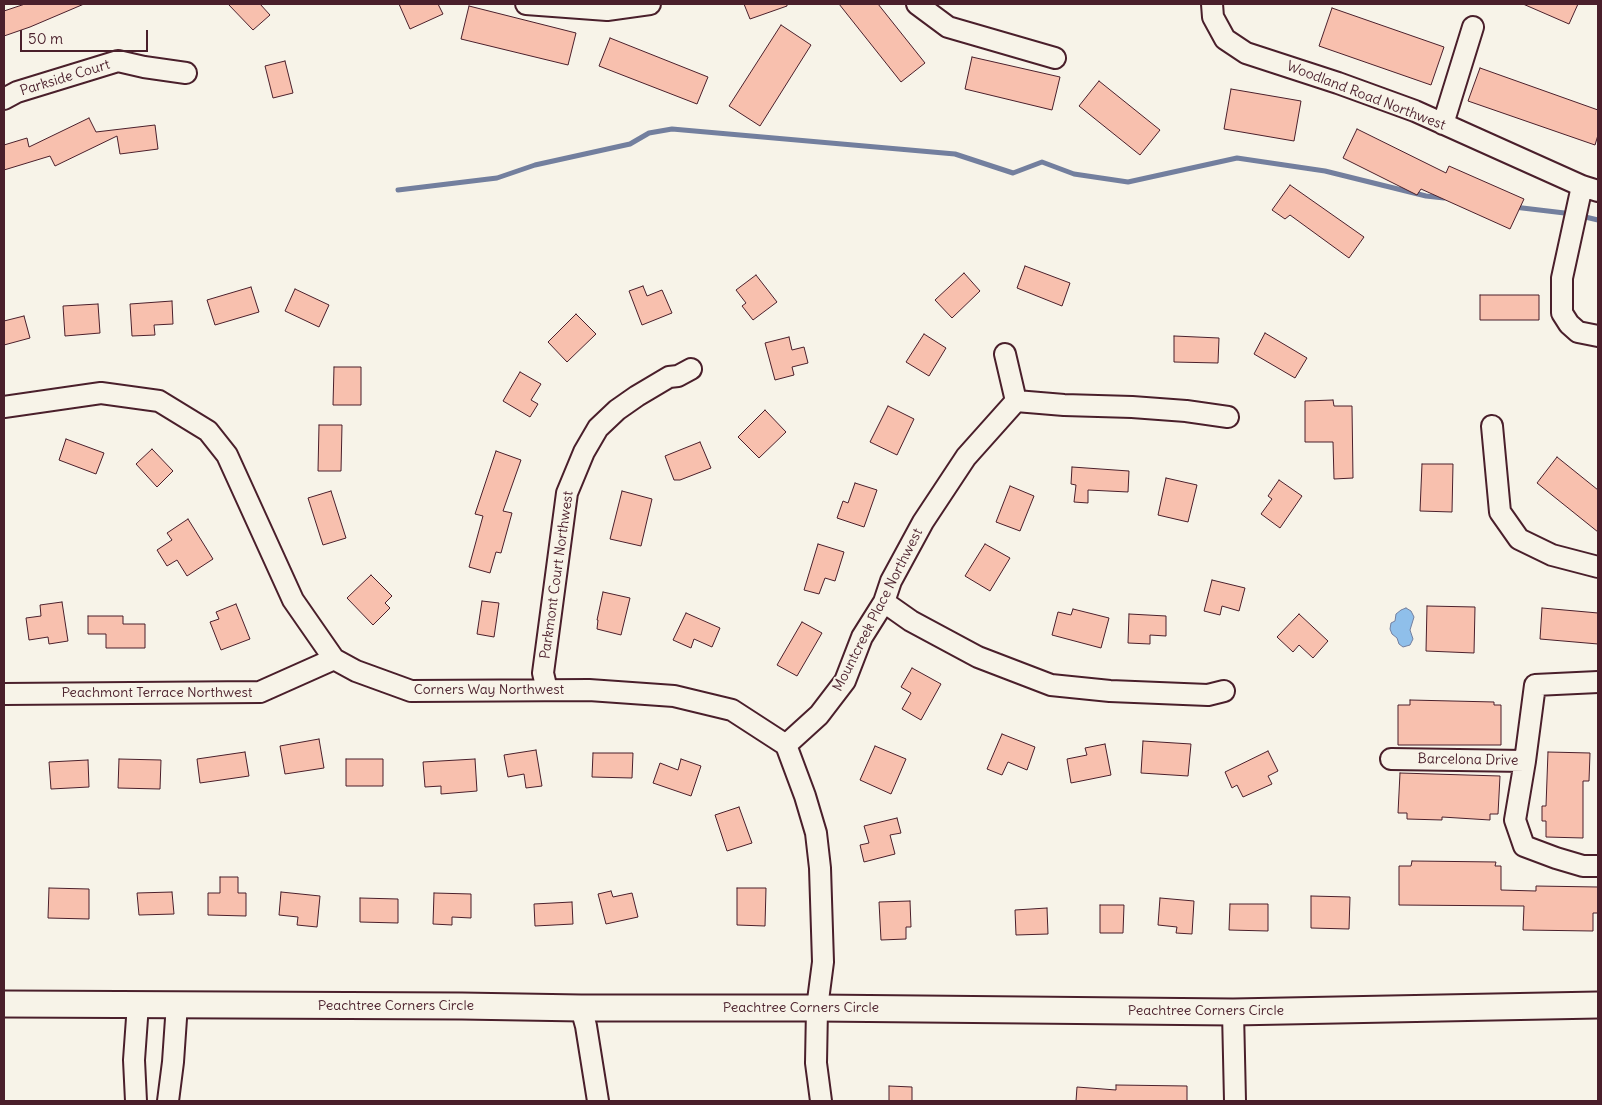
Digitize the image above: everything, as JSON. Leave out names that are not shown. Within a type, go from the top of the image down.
[{"type":"street","points":[[526,4],[607,10],[650,4]]},
{"type":"street","points":[[917,4],[948,27],[1055,58]]},
{"type":"street","name":"Woodland Road Northwest","points":[[1212,4],[1213,17],[1225,39],[1246,53],[1415,111],[1590,188]]},
{"type":"street","points":[[1442,124],[1473,27]]},
{"type":"street","name":"Parkside Court","points":[[4,99],[17,92],[118,61],[186,73]]},
{"type":"street","points":[[1590,188],[1562,278],[1562,313],[1569,324],[1578,332],[1598,336]]},
{"type":"street","points":[[1005,354],[1016,401],[1159,409],[1228,417]]},
{"type":"street","name":"Parkmont Court Northwest","points":[[547,690],[543,673],[567,493],[584,452],[598,428],[617,410],[669,377],[678,376],[690,369]]},
{"type":"street","name":"Corners Way Northwest","points":[[4,407],[101,393],[159,401],[208,431],[227,455],[293,600],[334,659],[356,671],[411,691],[589,690],[674,696],[732,710],[786,745]]},
{"type":"street","name":"Mountcreek Place Northwest","points":[[786,745],[819,715],[845,681],[862,637],[884,602],[892,581],[924,522],[966,457],[1016,401]]},
{"type":"street","points":[[1492,426],[1500,512],[1520,539],[1552,555],[1598,567]]},
{"type":"street","points":[[884,602],[912,621],[978,657],[1051,685],[1110,691],[1208,696],[1224,691]]},
{"type":"street","name":"Peachmont Terrace Northwest","points":[[4,694],[260,692],[334,659]]},
{"type":"street","name":"Barcelona Drive","points":[[1391,759],[1525,761],[1535,685],[1598,682]]},
{"type":"street","points":[[786,745],[805,796],[816,833],[820,868],[823,962],[816,1008],[816,1063],[821,1101]]},
{"type":"street","points":[[1525,761],[1515,820],[1524,846],[1584,866],[1598,866]]},
{"type":"street","name":"Peachtree Corners Circle","points":[[4,1004],[1233,1012],[1598,1005]]},
{"type":"street","points":[[136,1101],[134,1060],[138,1004]]},
{"type":"street","points":[[168,1101],[177,1004]]},
{"type":"street","points":[[581,1008],[586,1026],[598,1101]]},
{"type":"street","points":[[1233,1012],[1235,1101]]},
{"type":"water","points":[[1406,608],[1411,611],[1414,617],[1410,630],[1413,639],[1410,645],[1403,647],[1390,629],[1391,623],[1395,621],[1396,614]]},
{"type":"building","points":[[25,4],[84,4],[4,36],[4,11]]},
{"type":"building","points":[[228,4],[260,4],[270,15],[253,30]]},
{"type":"building","points":[[399,4],[438,4],[443,14],[410,29]]},
{"type":"building","points":[[744,4],[787,4],[787,6],[750,19]]},
{"type":"building","points":[[839,4],[878,4],[925,63],[901,82]]},
{"type":"building","points":[[1523,4],[1578,4],[1569,24]]},
{"type":"building","points":[[469,6],[576,33],[568,65],[461,39]]},
{"type":"building","points":[[1332,8],[1444,47],[1431,85],[1319,46]]},
{"type":"building","points":[[781,25],[811,45],[760,126],[729,106]]},
{"type":"building","points":[[610,38],[708,77],[697,104],[599,66]]},
{"type":"building","points":[[972,57],[1060,77],[1052,110],[965,89]]},
{"type":"building","points":[[285,61],[293,93],[273,98],[265,66]]},
{"type":"building","points":[[1480,68],[1598,110],[1598,135],[1595,145],[1468,101]]},
{"type":"building","points":[[1099,81],[1160,130],[1140,155],[1079,106]]},
{"type":"building","points":[[1231,89],[1301,101],[1294,141],[1224,129]]},
{"type":"building","points":[[89,118],[96,132],[155,125],[158,149],[120,154],[117,136],[55,166],[50,156],[4,170],[4,145],[27,138],[29,147]]},
{"type":"building","points":[[1357,129],[1446,173],[1449,166],[1524,199],[1510,229],[1421,189],[1417,195],[1343,158]]},
{"type":"building","points":[[1290,185],[1364,237],[1349,258],[1290,215],[1285,219],[1272,210]]},
{"type":"building","points":[[1025,266],[1070,283],[1062,306],[1017,288]]},
{"type":"building","points":[[964,273],[980,291],[952,318],[935,300]]},
{"type":"building","points":[[756,275],[777,302],[753,320],[742,306],[746,303],[736,290]]},
{"type":"building","points":[[643,286],[647,296],[662,290],[672,313],[642,325],[629,291]]},
{"type":"building","points":[[251,287],[259,312],[215,325],[207,300]]},
{"type":"building","points":[[295,289],[329,305],[319,327],[285,311]]},
{"type":"building","points":[[1480,295],[1539,295],[1539,320],[1480,320]]},
{"type":"building","points":[[172,301],[173,324],[154,325],[155,335],[132,336],[130,304]]},
{"type":"building","points":[[98,304],[100,333],[65,336],[63,306]]},
{"type":"building","points":[[576,314],[596,334],[567,362],[548,342]]},
{"type":"building","points":[[24,316],[30,338],[4,345],[4,321]]},
{"type":"building","points":[[1265,333],[1307,358],[1295,378],[1254,354]]},
{"type":"building","points":[[924,334],[946,348],[929,376],[906,362]]},
{"type":"building","points":[[1174,336],[1219,338],[1218,363],[1174,362]]},
{"type":"building","points":[[789,337],[792,350],[804,347],[808,363],[792,367],[794,375],[775,380],[765,343]]},
{"type":"building","points":[[334,367],[361,367],[361,405],[333,405]]},
{"type":"building","points":[[520,372],[541,384],[531,400],[538,404],[530,417],[503,401]]},
{"type":"building","points":[[1333,400],[1334,406],[1352,406],[1353,478],[1334,479],[1333,442],[1305,442],[1305,401]]},
{"type":"building","points":[[888,406],[914,419],[897,455],[870,442]]},
{"type":"building","points":[[765,410],[786,432],[759,458],[738,437]]},
{"type":"building","points":[[319,425],[342,425],[341,471],[318,471]]},
{"type":"building","points":[[66,439],[104,453],[96,474],[59,460]]},
{"type":"building","points":[[700,442],[711,468],[680,480],[674,480],[665,456]]},
{"type":"building","points":[[152,449],[173,471],[157,487],[136,464]]},
{"type":"building","points":[[496,451],[521,460],[503,511],[512,513],[501,553],[496,552],[490,573],[469,567],[483,516],[475,514]]},
{"type":"building","points":[[1557,457],[1598,490],[1598,532],[1537,483]]},
{"type":"building","points":[[1422,464],[1453,464],[1452,512],[1420,511]]},
{"type":"building","points":[[1072,467],[1129,471],[1128,492],[1088,490],[1088,503],[1074,502],[1076,485],[1071,484]]},
{"type":"building","points":[[1166,478],[1197,485],[1188,522],[1158,515]]},
{"type":"building","points":[[1279,480],[1302,496],[1280,528],[1261,514],[1272,499],[1268,496]]},
{"type":"building","points":[[855,483],[877,490],[864,527],[837,518],[843,501],[848,503]]},
{"type":"building","points":[[1010,486],[1034,496],[1020,531],[996,522]]},
{"type":"building","points":[[331,491],[346,538],[323,545],[308,498]]},
{"type":"building","points":[[622,491],[652,499],[641,546],[610,539]]},
{"type":"building","points":[[188,519],[213,559],[187,576],[177,560],[167,566],[157,550],[172,540],[167,533]]},
{"type":"building","points":[[818,544],[844,552],[835,581],[825,578],[819,594],[804,590]]},
{"type":"building","points":[[985,544],[1010,558],[990,591],[965,576]]},
{"type":"building","points":[[371,575],[392,596],[385,603],[390,608],[373,625],[347,598]]},
{"type":"building","points":[[1212,580],[1245,588],[1239,611],[1222,606],[1220,615],[1204,611]]},
{"type":"building","points":[[603,592],[630,598],[621,635],[597,629]]},
{"type":"building","points":[[482,601],[499,603],[494,637],[477,634]]},
{"type":"building","points":[[62,602],[68,641],[49,644],[48,637],[29,640],[26,618],[41,616],[40,605]]},
{"type":"building","points":[[236,604],[250,639],[221,650],[210,622],[219,619],[216,612]]},
{"type":"building","points":[[1427,606],[1475,607],[1474,653],[1426,651]]},
{"type":"building","points":[[1542,608],[1598,613],[1598,644],[1540,639]]},
{"type":"building","points":[[1073,609],[1109,618],[1101,648],[1052,635],[1058,612],[1071,615]]},
{"type":"building","points":[[686,613],[720,628],[712,647],[694,639],[691,648],[673,640]]},
{"type":"building","points":[[1129,614],[1166,616],[1166,636],[1150,635],[1150,644],[1128,643]]},
{"type":"building","points":[[1299,614],[1328,641],[1313,658],[1299,645],[1293,652],[1277,637]]},
{"type":"building","points":[[88,616],[123,616],[123,624],[145,624],[145,648],[106,648],[106,634],[88,634]]},
{"type":"building","points":[[802,622],[822,633],[797,676],[777,665]]},
{"type":"building","points":[[912,668],[941,684],[921,720],[902,709],[911,693],[901,687]]},
{"type":"building","points":[[1410,700],[1494,702],[1494,705],[1501,705],[1501,745],[1398,745],[1398,705],[1410,705]]},
{"type":"building","points":[[1002,734],[1035,747],[1027,770],[1008,762],[1002,775],[987,769]]},
{"type":"building","points":[[319,739],[324,768],[285,774],[280,746]]},
{"type":"building","points":[[1143,741],[1191,744],[1188,776],[1141,773]]},
{"type":"building","points":[[1105,744],[1111,775],[1071,783],[1067,759],[1087,755],[1085,748]]},
{"type":"building","points":[[875,746],[906,759],[891,794],[860,780]]},
{"type":"building","points":[[536,750],[542,786],[526,788],[524,774],[508,777],[504,755]]},
{"type":"building","points":[[1268,751],[1278,771],[1268,776],[1272,784],[1243,797],[1237,785],[1232,788],[1225,772]]},
{"type":"building","points":[[245,752],[249,776],[200,783],[197,759]]},
{"type":"building","points":[[1548,752],[1590,753],[1589,781],[1583,781],[1583,838],[1546,837],[1546,821],[1542,821],[1542,806],[1546,806]]},
{"type":"building","points":[[593,753],[633,753],[632,778],[592,777]]},
{"type":"building","points":[[119,759],[161,760],[160,789],[118,788]]},
{"type":"building","points":[[346,759],[383,759],[383,786],[346,786]]},
{"type":"building","points":[[475,759],[477,791],[441,794],[441,786],[425,787],[423,762]]},
{"type":"building","points":[[681,759],[701,766],[691,796],[653,783],[660,763],[678,770]]},
{"type":"building","points":[[88,760],[89,787],[51,789],[49,762]]},
{"type":"building","points":[[1400,773],[1500,776],[1498,814],[1490,814],[1490,820],[1442,817],[1442,820],[1407,819],[1407,813],[1398,813]]},
{"type":"building","points":[[739,807],[752,843],[727,851],[715,815]]},
{"type":"building","points":[[897,818],[901,833],[890,835],[895,854],[864,862],[860,845],[869,843],[864,826]]},
{"type":"building","points":[[1412,861],[1496,862],[1495,866],[1501,866],[1501,890],[1536,891],[1536,886],[1598,887],[1598,913],[1593,913],[1593,931],[1523,930],[1524,906],[1399,905],[1399,866],[1411,866]]},
{"type":"building","points":[[220,877],[238,877],[238,893],[246,893],[246,916],[208,915],[208,893],[220,893]]},
{"type":"building","points":[[49,888],[89,889],[89,919],[48,918]]},
{"type":"building","points":[[737,888],[766,888],[765,926],[737,925]]},
{"type":"building","points":[[611,891],[613,897],[632,893],[638,917],[606,924],[598,894]]},
{"type":"building","points":[[172,892],[174,914],[139,915],[137,893]]},
{"type":"building","points":[[281,892],[320,896],[317,927],[297,925],[298,917],[279,915]]},
{"type":"building","points":[[434,893],[471,894],[471,918],[452,917],[452,925],[433,924]]},
{"type":"building","points":[[1311,896],[1350,897],[1349,929],[1311,928]]},
{"type":"building","points":[[360,898],[398,899],[398,923],[360,922]]},
{"type":"building","points":[[1160,898],[1194,901],[1192,934],[1176,933],[1177,927],[1158,925]]},
{"type":"building","points":[[910,901],[911,927],[906,927],[906,939],[881,940],[879,902]]},
{"type":"building","points":[[572,902],[573,924],[535,926],[534,904]]},
{"type":"building","points":[[1230,904],[1268,904],[1268,931],[1229,930]]},
{"type":"building","points":[[1100,905],[1124,905],[1123,933],[1100,933]]},
{"type":"building","points":[[1047,908],[1048,934],[1016,935],[1015,910]]},
{"type":"building","points":[[1116,1085],[1187,1086],[1187,1101],[1076,1101],[1077,1087],[1116,1090]]},
{"type":"building","points":[[889,1086],[912,1087],[912,1101],[889,1101]]},
{"type":"waterway","points":[[398,190],[497,178],[535,165],[630,144],[649,133],[672,129],[955,154],[1013,173],[1042,162],[1074,174],[1128,182],[1237,158],[1325,171],[1426,196],[1444,198]]},
{"type":"waterway","points":[[1514,207],[1573,214]]},
{"type":"waterway","points":[[1581,216],[1598,220]]}]
